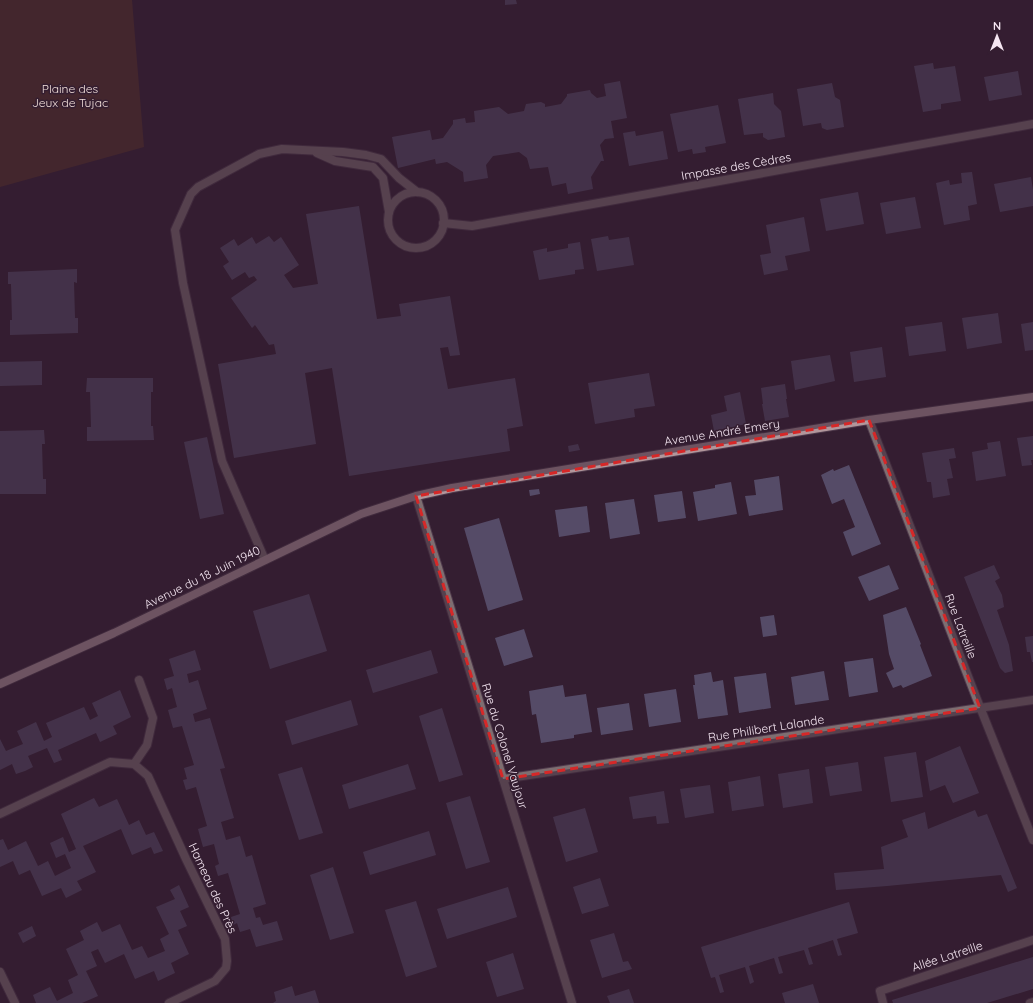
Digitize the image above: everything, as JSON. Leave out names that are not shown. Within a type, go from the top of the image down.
[{"type":"street","name":"Impasse des Cèdres","points":[[443,223],[472,226],[1033,124]]},
{"type":"street","points":[[265,560],[222,461],[192,322],[175,230],[192,194],[198,187],[259,154],[282,149],[366,155],[381,159],[399,178],[418,192]]},
{"type":"street","points":[[311,150],[335,161],[374,167],[382,178],[389,212]]},
{"type":"street","points":[[418,192],[426,194],[434,199],[440,206],[443,214],[443,223],[435,240],[428,245],[410,247],[401,244],[394,238],[388,221],[389,212],[393,203],[400,197],[408,193],[418,192]]},
{"type":"street","name":"Avenue André Emery","points":[[416,496],[468,485],[870,420],[1033,397]]},
{"type":"street","name":"Rue Latreille","points":[[870,420],[980,708],[1033,840]]},
{"type":"street","name":"Avenue du 18 Juin 1940","points":[[0,684],[114,633],[361,514],[416,496]]},
{"type":"street","name":"Rue du Colonel Vaujour","points":[[416,496],[572,1003]]},
{"type":"street","points":[[0,814],[110,762],[134,764],[148,745],[153,718],[139,680]]},
{"type":"street","name":"Rue Philibert Lalande","points":[[503,779],[1033,700]]},
{"type":"street","name":"Hameau des Près","points":[[134,764],[148,776],[225,939],[228,961],[226,968],[215,981],[169,1003]]},
{"type":"street","name":"Allée Latreille","points":[[883,1003],[880,991],[1033,940]]},
{"type":"street","points":[[0,972],[15,1003]]},
{"type":"highlighted area","points":[[869,420],[980,708],[503,779],[416,496]]},
{"type":"green space","name":"Plaine des Jeux de Tujac","points":[[0,0],[132,0],[144,147],[0,187]]},
{"type":"building","points":[[505,0],[516,0],[517,4],[505,5]]},
{"type":"building","points":[[933,63],[934,69],[955,66],[961,101],[941,104],[941,109],[923,112],[914,66]]},
{"type":"building","points":[[1018,71],[1022,95],[989,101],[984,77]]},
{"type":"building","points":[[620,81],[627,118],[611,121],[614,138],[605,139],[600,145],[604,161],[601,161],[591,177],[593,189],[568,194],[566,183],[552,186],[548,167],[530,169],[527,158],[519,152],[493,156],[486,165],[488,178],[464,182],[463,172],[447,162],[436,164],[435,159],[398,168],[392,137],[430,130],[432,140],[443,138],[453,124],[453,120],[465,118],[466,123],[475,122],[474,111],[499,107],[508,114],[524,111],[526,104],[541,102],[545,104],[545,107],[561,104],[567,94],[590,90],[591,93],[597,98],[606,96],[604,84]]},
{"type":"building","points":[[832,83],[835,97],[840,100],[844,127],[827,130],[822,128],[821,123],[803,126],[797,89]]},
{"type":"building","points":[[773,93],[774,104],[781,111],[785,137],[768,140],[763,137],[763,133],[744,135],[738,99]]},
{"type":"building","points":[[718,105],[726,143],[705,147],[706,152],[693,154],[692,149],[678,152],[670,114]]},
{"type":"building","points":[[635,131],[636,136],[663,131],[668,159],[629,166],[623,133]]},
{"type":"building","points":[[972,172],[977,204],[968,206],[970,220],[944,225],[936,183],[949,180],[950,185],[962,183],[961,173]]},
{"type":"building","points":[[1031,177],[1033,206],[1000,212],[994,184]]},
{"type":"building","points":[[858,192],[864,224],[826,231],[820,199]]},
{"type":"building","points":[[915,197],[921,228],[886,234],[880,203]]},
{"type":"building","points":[[359,206],[377,319],[401,316],[399,304],[450,296],[460,355],[450,356],[448,347],[440,348],[448,389],[515,378],[523,426],[507,429],[510,451],[349,476],[332,368],[305,373],[316,444],[234,458],[218,364],[276,354],[274,344],[269,345],[255,325],[252,328],[231,298],[257,280],[254,276],[249,278],[245,272],[232,280],[223,266],[229,262],[220,248],[234,239],[238,246],[252,237],[256,244],[269,236],[274,242],[281,237],[299,265],[284,275],[293,288],[318,284],[306,214]]},
{"type":"building","points":[[804,217],[810,251],[785,256],[788,270],[764,275],[760,255],[771,253],[766,225]]},
{"type":"building","points":[[608,236],[609,240],[629,237],[634,265],[597,271],[591,239]]},
{"type":"building","points":[[580,242],[584,269],[575,270],[575,274],[539,280],[533,251],[547,248],[547,252],[568,248],[568,244]]},
{"type":"building","points":[[77,269],[77,283],[74,282],[75,318],[78,318],[78,333],[10,335],[10,320],[12,320],[11,284],[8,284],[8,272]]},
{"type":"building","points":[[998,313],[1002,343],[967,349],[962,318]]},
{"type":"building","points":[[942,322],[946,351],[909,356],[905,327]]},
{"type":"building","points":[[1033,322],[1033,350],[1025,351],[1021,324]]},
{"type":"building","points":[[882,347],[886,377],[854,382],[850,352]]},
{"type":"building","points":[[830,355],[835,381],[795,390],[791,361]]},
{"type":"building","points":[[42,361],[42,385],[0,386],[0,362]]},
{"type":"building","points":[[649,373],[655,406],[634,409],[635,417],[595,424],[588,383]]},
{"type":"building","points":[[87,378],[153,378],[153,392],[151,392],[151,426],[153,426],[154,440],[87,441],[87,427],[91,427],[90,392],[86,392]]},
{"type":"building","points":[[785,384],[789,417],[765,421],[761,388]]},
{"type":"building","points":[[740,392],[746,424],[714,431],[711,415],[727,411],[724,396]]},
{"type":"building","points":[[44,430],[45,444],[42,444],[43,479],[46,479],[46,494],[0,494],[0,431]]},
{"type":"building","points":[[1033,436],[1032,465],[1022,466],[1017,438]]},
{"type":"building","points":[[207,437],[224,514],[200,519],[184,442]]},
{"type":"building","points":[[1000,441],[1006,476],[976,481],[972,452],[988,449],[987,443]]},
{"type":"building","points":[[578,444],[580,450],[569,452],[568,446]]},
{"type":"building","points":[[954,448],[956,458],[949,459],[953,478],[947,479],[950,495],[933,498],[931,482],[927,482],[922,453]]},
{"type":"building","points":[[849,465],[881,544],[852,556],[843,532],[855,527],[844,499],[832,504],[821,475],[833,469],[834,471]]},
{"type":"building","points":[[779,476],[783,510],[749,516],[745,496],[756,495],[754,480]]},
{"type":"building","points":[[731,482],[737,514],[698,521],[693,492],[715,488],[715,485]]},
{"type":"building","points":[[539,489],[540,494],[530,496],[529,490]]},
{"type":"building","points":[[682,491],[686,518],[658,522],[654,495]]},
{"type":"building","points":[[634,499],[640,534],[610,539],[605,503]]},
{"type":"building","points":[[587,506],[590,532],[559,537],[555,510]]},
{"type":"building","points":[[499,518],[523,600],[488,611],[464,528]]},
{"type":"building","points":[[889,565],[899,589],[869,601],[858,577]]},
{"type":"building","points":[[994,565],[1000,578],[995,581],[1002,595],[1004,607],[997,610],[1009,645],[1013,671],[1005,673],[1000,668],[964,577]]},
{"type":"building","points":[[309,594],[327,651],[270,669],[253,611]]},
{"type":"building","points":[[906,607],[932,676],[903,688],[901,685],[893,688],[886,673],[894,669],[889,654],[883,615]]},
{"type":"building","points":[[774,615],[777,635],[763,637],[760,617]]},
{"type":"building","points":[[524,629],[533,657],[504,666],[495,638]]},
{"type":"building","points":[[1033,636],[1032,662],[1030,652],[1027,652],[1025,637]]},
{"type":"building","points":[[195,650],[201,670],[187,674],[189,683],[198,680],[207,709],[193,714],[195,722],[210,718],[225,768],[220,769],[234,818],[221,822],[226,840],[240,836],[246,857],[252,855],[266,904],[253,908],[256,918],[260,917],[263,925],[277,921],[283,940],[256,947],[250,929],[240,932],[237,923],[233,925],[231,917],[240,914],[228,873],[218,876],[215,866],[219,864],[214,844],[203,847],[198,829],[207,826],[196,787],[186,790],[183,780],[187,779],[184,768],[194,765],[182,726],[173,728],[168,710],[177,707],[172,688],[167,690],[164,679],[174,676],[169,659]]},
{"type":"building","points":[[431,650],[438,673],[373,693],[366,670]]},
{"type":"building","points":[[873,658],[878,692],[849,697],[844,662]]},
{"type":"building","points":[[824,671],[829,700],[795,705],[791,677]]},
{"type":"building","points":[[711,672],[713,682],[723,680],[728,715],[698,719],[693,685],[695,685],[694,675]]},
{"type":"building","points":[[766,673],[771,708],[739,713],[734,677]]},
{"type":"building","points":[[563,685],[565,697],[586,694],[592,732],[574,735],[574,738],[541,743],[536,714],[532,715],[529,691]]},
{"type":"building","points":[[676,689],[681,722],[649,727],[644,694]]},
{"type":"building","points":[[120,690],[131,717],[113,726],[117,734],[100,742],[96,733],[58,750],[62,760],[54,763],[47,748],[28,756],[33,767],[25,771],[16,774],[12,764],[0,770],[0,739],[6,751],[23,744],[17,731],[36,722],[44,741],[52,737],[46,723],[84,707],[90,720],[98,716],[92,703]]},
{"type":"building","points":[[351,700],[358,725],[292,745],[285,721]]},
{"type":"building","points":[[629,703],[633,730],[601,735],[597,708]]},
{"type":"building","points":[[442,708],[463,775],[439,782],[419,716]]},
{"type":"building","points":[[960,746],[979,793],[953,803],[945,785],[930,791],[925,761]]},
{"type":"building","points":[[916,752],[923,797],[891,802],[884,757]]},
{"type":"building","points":[[858,762],[862,791],[830,796],[825,767]]},
{"type":"building","points":[[408,764],[416,789],[349,809],[342,785]]},
{"type":"building","points":[[302,767],[323,833],[299,840],[278,774]]},
{"type":"building","points":[[809,769],[813,803],[783,808],[778,774]]},
{"type":"building","points":[[760,776],[764,806],[732,811],[728,782]]},
{"type":"building","points":[[710,785],[714,813],[685,818],[680,789]]},
{"type":"building","points":[[664,791],[669,823],[657,824],[656,816],[633,819],[629,797]]},
{"type":"building","points":[[470,796],[490,862],[466,869],[446,803]]},
{"type":"building","points":[[94,798],[99,807],[117,799],[129,825],[139,820],[146,835],[154,832],[163,851],[154,854],[151,847],[132,855],[121,829],[83,846],[96,872],[77,881],[82,890],[66,898],[61,888],[42,896],[30,870],[19,875],[13,861],[0,867],[0,840],[3,839],[8,850],[26,841],[38,866],[48,861],[55,876],[71,868],[65,854],[56,858],[50,843],[63,837],[69,852],[76,849],[61,814]]},
{"type":"building","points":[[585,808],[598,852],[566,862],[553,817]]},
{"type":"building","points":[[975,810],[978,817],[987,814],[1017,888],[1008,892],[1001,875],[836,890],[834,873],[884,869],[881,847],[908,837],[902,820],[925,812],[928,829]]},
{"type":"building","points":[[429,831],[436,855],[370,875],[363,852]]},
{"type":"building","points":[[333,867],[354,933],[330,940],[310,875]]},
{"type":"building","points":[[600,878],[609,906],[582,914],[573,887]]},
{"type":"building","points":[[179,885],[189,907],[180,911],[187,926],[178,930],[189,954],[171,963],[175,973],[158,981],[154,971],[135,979],[124,954],[105,963],[98,949],[91,952],[97,966],[86,971],[98,996],[82,1003],[36,1003],[33,995],[50,987],[57,1001],[73,993],[68,980],[78,975],[66,949],[84,940],[80,931],[97,922],[102,932],[120,924],[132,950],[142,946],[148,958],[165,951],[160,939],[169,934],[156,907],[175,899],[170,890]]},
{"type":"building","points":[[508,887],[517,917],[447,939],[437,909]]},
{"type":"building","points":[[416,901],[437,967],[406,977],[385,910]]},
{"type":"building","points":[[849,902],[858,933],[837,939],[842,955],[838,956],[833,940],[808,948],[813,964],[809,965],[804,950],[778,957],[783,973],[779,974],[774,958],[749,966],[754,982],[750,984],[745,967],[719,975],[724,992],[720,993],[715,977],[711,978],[701,947]]},
{"type":"building","points":[[32,926],[36,936],[23,943],[18,933]]},
{"type":"building","points":[[614,933],[623,962],[628,961],[632,969],[602,978],[590,940]]},
{"type":"building","points":[[513,953],[524,989],[497,997],[486,962]]},
{"type":"building","points":[[1033,957],[1033,989],[987,1003],[893,1003],[892,1000]]},
{"type":"building","points":[[813,984],[819,1003],[785,1003],[782,993]]},
{"type":"building","points":[[292,986],[295,996],[315,990],[319,1003],[273,1003],[276,1001],[274,992]]},
{"type":"building","points":[[629,989],[634,1003],[610,1003],[607,996]]}]
